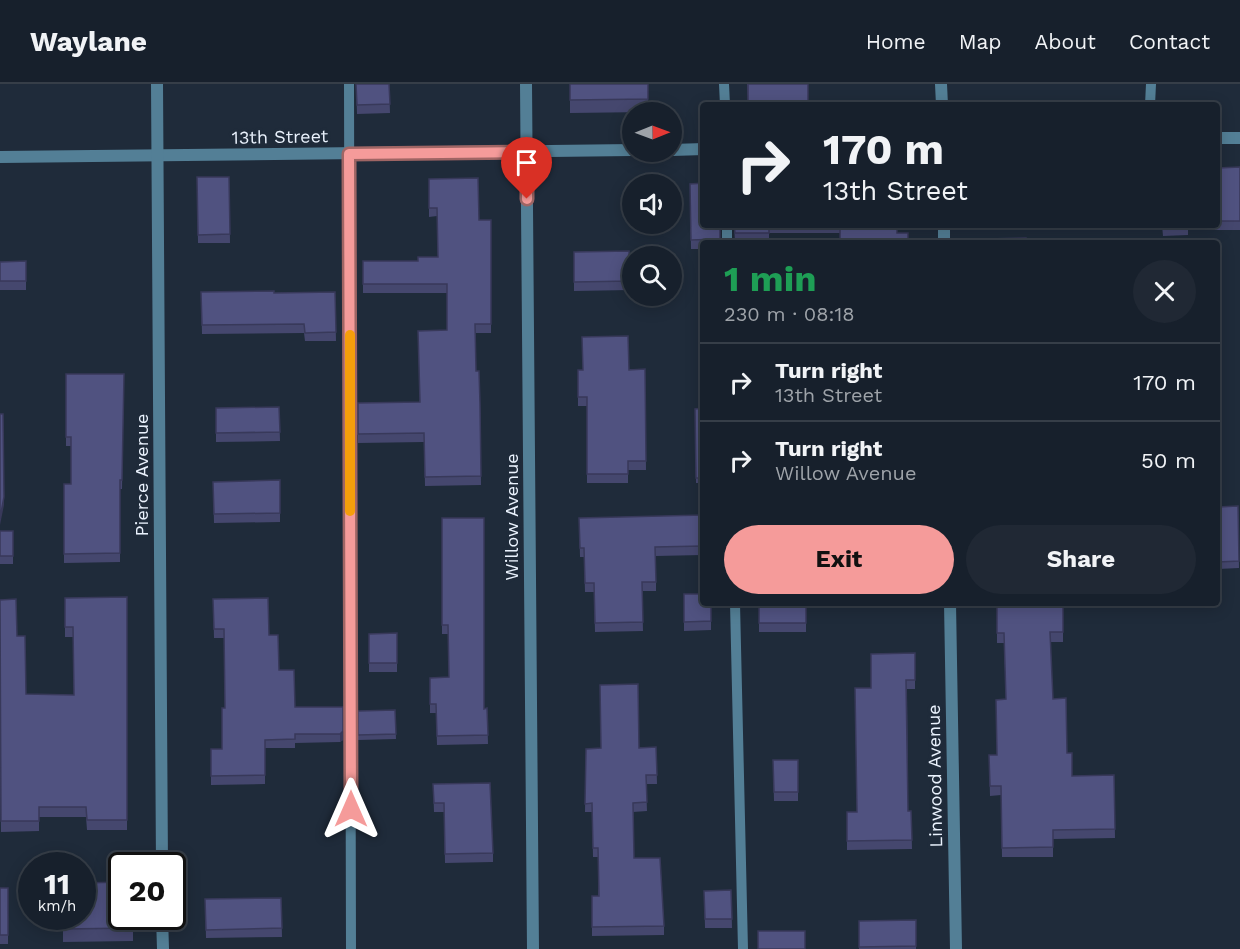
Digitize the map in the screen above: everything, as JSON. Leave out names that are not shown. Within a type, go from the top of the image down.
[{"type":"street","name":"Pierce Avenue","points":[[157,84],[162,852]]},
{"type":"street","name":"Willow Avenue","points":[[526,84],[533,949]]},
{"type":"street","points":[[941,84],[942,102]]},
{"type":"street","points":[[1220,138],[1240,138]]},
{"type":"street","points":[[682,150],[700,149]]},
{"type":"street","name":"13th Street","points":[[0,157],[622,150]]},
{"type":"street","name":"Linwood Avenue","points":[[950,606],[956,949]]},
{"type":"street","points":[[162,930],[163,949]]},
{"type":"lane","points":[[349,84],[351,949]]},
{"type":"lane","points":[[724,84],[725,102]]},
{"type":"lane","points":[[1150,102],[1151,84]]},
{"type":"lane","points":[[735,606],[743,949]]},
{"type":"building","points":[[356,84],[389,84],[390,104],[357,105]]},
{"type":"building","points":[[570,84],[648,84],[648,99],[570,100]]},
{"type":"building","points":[[748,84],[808,84],[808,102],[748,102]]},
{"type":"building","points":[[1240,167],[1240,221],[1220,221],[1220,168]]},
{"type":"building","points":[[197,177],[229,177],[230,234],[198,235]]},
{"type":"building","points":[[478,178],[479,220],[491,220],[491,324],[475,324],[476,371],[479,371],[481,476],[425,477],[424,433],[358,434],[358,403],[420,402],[418,331],[447,330],[447,284],[363,284],[363,261],[418,261],[418,257],[438,257],[437,208],[429,208],[429,179]]},
{"type":"building","points":[[700,183],[700,228],[720,228],[720,239],[691,240],[690,184]]},
{"type":"building","points":[[734,228],[769,228],[769,233],[735,233]]},
{"type":"building","points":[[840,228],[897,228],[897,233],[908,233],[908,240],[840,240]]},
{"type":"building","points":[[1026,238],[1026,240],[985,240]]},
{"type":"building","points":[[622,251],[622,281],[574,282],[574,252]]},
{"type":"building","points":[[26,261],[26,281],[0,281],[0,262]]},
{"type":"building","points":[[274,291],[274,293],[335,292],[336,332],[305,333],[304,324],[202,325],[201,292]]},
{"type":"building","points":[[628,336],[629,370],[645,369],[646,461],[628,461],[628,474],[587,474],[587,397],[578,397],[578,370],[583,370],[582,337]]},
{"type":"building","points":[[66,374],[124,374],[120,553],[64,554],[64,484],[71,484],[71,437],[66,437]]},
{"type":"building","points":[[279,407],[280,432],[216,433],[216,408]]},
{"type":"building","points":[[700,408],[700,478],[696,478],[695,409]]},
{"type":"building","points":[[0,414],[3,414],[4,497],[0,518]]},
{"type":"building","points":[[280,480],[280,513],[214,514],[213,482]]},
{"type":"building","points":[[1238,506],[1239,561],[1220,562],[1220,507]]},
{"type":"building","points":[[700,515],[700,546],[655,547],[656,582],[642,582],[643,622],[595,623],[594,583],[585,583],[584,548],[580,548],[579,518]]},
{"type":"building","points":[[442,518],[484,518],[484,709],[487,708],[488,735],[437,736],[436,704],[430,704],[430,678],[449,677],[448,625],[442,625]]},
{"type":"building","points":[[0,531],[13,531],[13,556],[0,556]]},
{"type":"building","points":[[684,594],[700,594],[700,606],[711,606],[711,621],[684,622]]},
{"type":"building","points":[[127,597],[127,820],[87,820],[86,807],[39,807],[39,821],[1,821],[0,600],[16,599],[17,636],[25,636],[26,694],[74,695],[73,627],[65,627],[65,598]]},
{"type":"building","points":[[268,598],[269,635],[278,635],[279,670],[294,670],[295,707],[343,707],[343,731],[340,734],[295,734],[295,739],[265,740],[265,775],[211,776],[211,749],[222,749],[222,708],[225,708],[224,629],[214,629],[213,599]]},
{"type":"building","points":[[759,606],[806,606],[806,623],[759,623]]},
{"type":"building","points":[[997,606],[1063,606],[1063,632],[1050,632],[1053,699],[1066,698],[1067,753],[1072,753],[1072,776],[1114,775],[1115,829],[1053,830],[1053,847],[1002,848],[1001,786],[990,786],[989,755],[997,755],[996,700],[1006,699],[1004,633],[997,633]]},
{"type":"building","points":[[397,633],[397,663],[369,663],[369,634]]},
{"type":"building","points":[[915,653],[915,680],[906,680],[908,811],[911,811],[912,840],[847,841],[847,812],[857,812],[855,688],[871,688],[871,654]]},
{"type":"building","points":[[638,684],[639,748],[656,747],[657,775],[646,775],[647,802],[633,803],[634,858],[660,858],[664,926],[592,927],[592,896],[599,896],[598,848],[593,848],[592,803],[585,804],[586,749],[601,748],[600,685]]},
{"type":"building","points":[[395,710],[396,734],[358,735],[358,711]]},
{"type":"building","points":[[773,760],[798,760],[798,792],[774,792]]},
{"type":"building","points":[[490,783],[493,853],[445,854],[444,803],[434,803],[433,784]]},
{"type":"building","points":[[108,882],[108,928],[96,929],[96,883]]},
{"type":"building","points":[[0,888],[8,888],[8,935],[0,935]]},
{"type":"building","points":[[731,890],[732,919],[705,919],[704,891]]},
{"type":"building","points":[[281,898],[282,928],[206,930],[205,899]]},
{"type":"building","points":[[916,920],[916,946],[859,947],[859,921]]},
{"type":"building","points":[[758,931],[805,931],[805,949],[758,949]]},
{"type":"slow traffic","points":[[350,335],[350,511]]},
{"type":"route","points":[[351,809],[349,154],[527,152],[527,199]]}]
